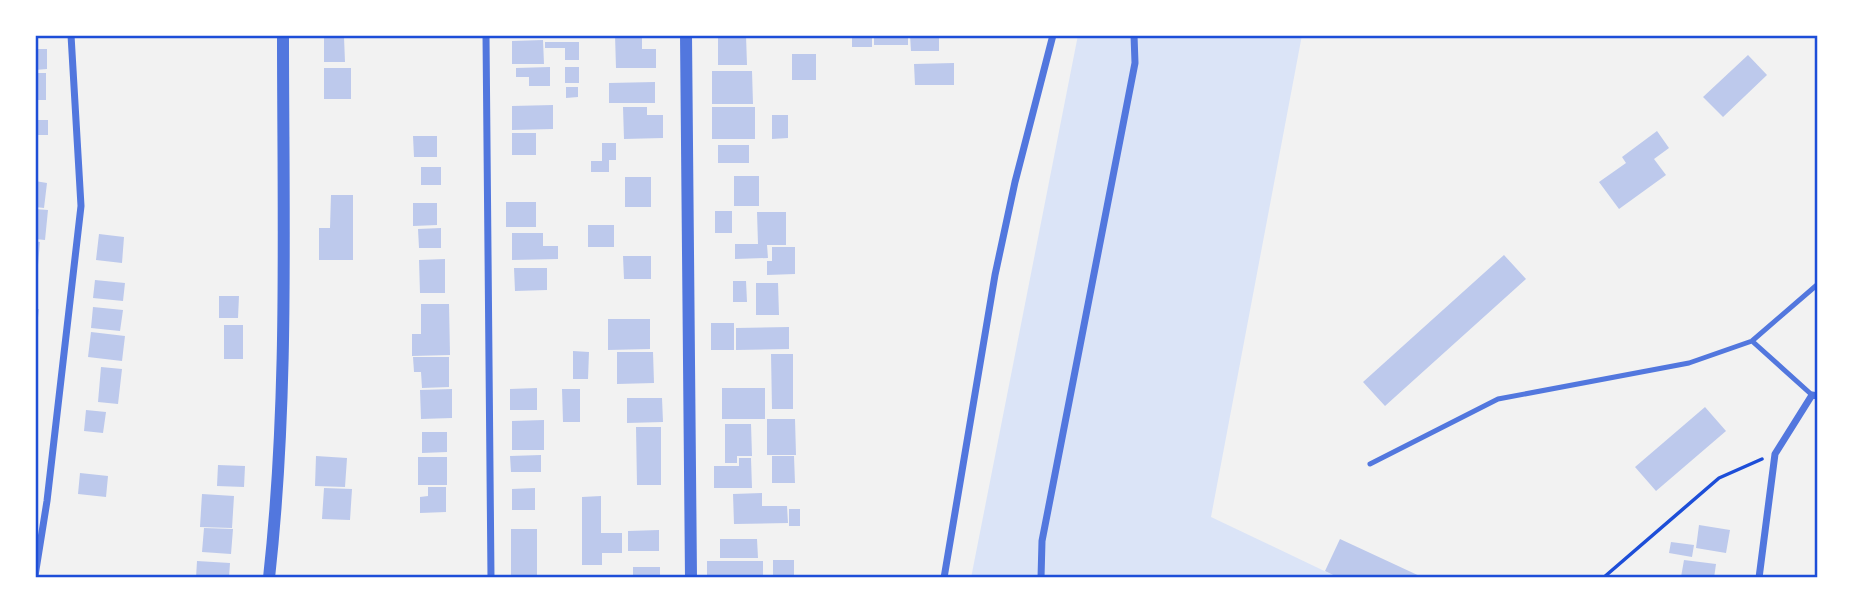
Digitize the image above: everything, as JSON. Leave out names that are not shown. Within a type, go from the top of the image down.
[{"type":"street","points":[[35,576],[47,501],[80,206],[71,35]]},
{"type":"street","points":[[269,578],[278,499],[283,404],[283,35]]},
{"type":"street","points":[[486,35],[491,578]]},
{"type":"street","points":[[686,35],[691,578]]},
{"type":"street","points":[[944,578],[996,275],[1015,182],[1053,35]]},
{"type":"street","points":[[1041,578],[1042,541],[1135,63],[1134,35]]},
{"type":"street","points":[[1759,578],[1775,453],[1815,396]]},
{"type":"lane","points":[[1370,464],[1498,399],[1689,363],[1752,341],[1818,284]]},
{"type":"lane","points":[[1752,341],[1815,396]]},
{"type":"path","points":[[1602,578],[1719,478],[1775,453]]},
{"type":"shaded area","points":[[1078,35],[1302,35],[1211,517],[1339,578],[971,578]]},
{"type":"building","points":[[615,35],[642,37],[642,49],[656,49],[656,68],[616,68]]},
{"type":"building","points":[[718,35],[746,35],[747,65],[718,65]]},
{"type":"building","points":[[852,35],[872,35],[872,47],[852,47]]},
{"type":"building","points":[[874,35],[908,35],[908,45],[874,45]]},
{"type":"building","points":[[910,35],[939,35],[939,51],[911,51]]},
{"type":"building","points":[[324,37],[344,37],[345,62],[324,62]]},
{"type":"building","points":[[543,40],[544,64],[512,64],[512,41]]},
{"type":"building","points":[[545,42],[579,42],[579,60],[565,60],[565,48],[545,48]]},
{"type":"building","points":[[35,49],[47,49],[47,69],[35,70]]},
{"type":"building","points":[[792,54],[816,54],[816,80],[792,80]]},
{"type":"building","points":[[1748,55],[1767,75],[1723,117],[1703,97]]},
{"type":"building","points":[[954,63],[954,85],[915,85],[914,64]]},
{"type":"building","points":[[550,67],[550,86],[529,86],[529,77],[516,77],[516,68]]},
{"type":"building","points":[[565,67],[579,67],[579,83],[565,83]]},
{"type":"building","points":[[324,68],[351,68],[351,99],[324,99]]},
{"type":"building","points":[[712,71],[752,71],[753,104],[712,104]]},
{"type":"building","points":[[35,73],[46,73],[46,100],[35,100]]},
{"type":"building","points":[[655,82],[655,103],[609,103],[609,83]]},
{"type":"building","points":[[566,87],[578,87],[578,97],[566,98]]},
{"type":"building","points":[[553,105],[553,129],[512,130],[512,106]]},
{"type":"building","points":[[623,107],[647,107],[647,115],[663,115],[663,138],[624,139]]},
{"type":"building","points":[[712,107],[755,107],[755,139],[712,139]]},
{"type":"building","points":[[35,110],[38,110],[38,120],[48,120],[48,135],[35,135]]},
{"type":"building","points":[[772,115],[788,115],[788,138],[772,139]]},
{"type":"building","points":[[1657,131],[1669,148],[1654,159],[1666,175],[1619,209],[1599,182],[1626,163],[1622,157]]},
{"type":"building","points":[[512,133],[536,133],[536,155],[512,155]]},
{"type":"building","points":[[413,136],[437,136],[437,157],[414,157]]},
{"type":"building","points":[[602,143],[616,143],[616,160],[609,160],[609,172],[591,172],[591,161],[602,161]]},
{"type":"building","points":[[718,145],[749,145],[749,163],[718,163]]},
{"type":"building","points":[[421,167],[441,167],[441,185],[421,185]]},
{"type":"building","points":[[734,176],[759,176],[759,206],[734,206]]},
{"type":"building","points":[[625,177],[651,177],[651,207],[625,207]]},
{"type":"building","points":[[35,181],[47,183],[44,208],[35,207]]},
{"type":"building","points":[[331,195],[353,195],[353,260],[319,260],[319,228],[330,228]]},
{"type":"building","points":[[506,202],[536,202],[536,227],[506,227]]},
{"type":"building","points":[[413,203],[437,203],[437,225],[413,226]]},
{"type":"building","points":[[35,209],[48,210],[45,240],[35,239]]},
{"type":"building","points":[[715,211],[732,211],[732,233],[715,233]]},
{"type":"building","points":[[757,212],[786,212],[786,245],[767,245],[768,258],[735,259],[735,244],[758,244]]},
{"type":"building","points":[[588,225],[614,225],[614,247],[588,247]]},
{"type":"building","points":[[441,228],[441,248],[419,248],[418,229]]},
{"type":"building","points":[[512,233],[543,233],[543,246],[558,246],[558,259],[512,260]]},
{"type":"building","points":[[99,234],[124,237],[122,263],[96,260]]},
{"type":"building","points":[[35,241],[40,242],[38,265],[35,264]]},
{"type":"building","points":[[772,247],[795,247],[795,274],[767,275],[767,261],[772,261]]},
{"type":"building","points":[[1504,255],[1526,279],[1385,406],[1363,382]]},
{"type":"building","points":[[623,256],[651,256],[651,279],[624,279]]},
{"type":"building","points":[[445,259],[445,293],[420,293],[419,260]]},
{"type":"building","points":[[514,268],[547,268],[547,290],[515,291]]},
{"type":"building","points":[[95,280],[125,283],[123,301],[93,298]]},
{"type":"building","points":[[733,281],[746,281],[747,302],[733,302]]},
{"type":"building","points":[[756,283],[778,283],[779,315],[756,315]]},
{"type":"building","points":[[219,296],[239,296],[238,318],[219,318]]},
{"type":"building","points":[[421,304],[449,304],[450,355],[412,356],[412,334],[421,334]]},
{"type":"building","points":[[93,307],[123,310],[120,331],[91,328]]},
{"type":"building","points":[[35,309],[39,309],[37,326],[35,326]]},
{"type":"building","points":[[608,319],[650,319],[650,349],[608,350]]},
{"type":"building","points":[[711,323],[734,323],[734,350],[711,350]]},
{"type":"building","points":[[224,325],[243,325],[243,359],[224,359]]},
{"type":"building","points":[[789,327],[789,349],[736,350],[736,328]]},
{"type":"building","points":[[91,332],[125,336],[122,361],[88,357]]},
{"type":"building","points":[[573,351],[589,352],[588,379],[573,379]]},
{"type":"building","points":[[617,352],[653,352],[654,383],[617,384]]},
{"type":"building","points":[[771,354],[793,354],[793,409],[772,409]]},
{"type":"building","points":[[413,357],[449,357],[449,387],[422,388],[421,372],[414,372]]},
{"type":"building","points":[[101,367],[122,369],[118,404],[98,402]]},
{"type":"building","points":[[537,388],[537,410],[510,410],[510,389]]},
{"type":"building","points":[[722,388],[765,388],[765,419],[722,419]]},
{"type":"building","points":[[452,389],[452,418],[421,419],[420,390]]},
{"type":"building","points":[[562,389],[580,389],[580,422],[563,422]]},
{"type":"building","points":[[627,398],[662,398],[663,422],[627,423]]},
{"type":"building","points":[[1705,407],[1726,431],[1656,491],[1635,467]]},
{"type":"building","points":[[86,410],[106,412],[103,433],[84,431]]},
{"type":"building","points":[[767,419],[795,419],[796,455],[767,455]]},
{"type":"building","points":[[544,420],[544,450],[512,450],[512,421]]},
{"type":"building","points":[[725,424],[751,424],[752,456],[737,456],[737,463],[725,463]]},
{"type":"building","points":[[636,427],[661,427],[661,485],[637,485]]},
{"type":"building","points":[[422,432],[447,432],[447,452],[422,453]]},
{"type":"building","points":[[541,455],[541,472],[511,472],[510,456]]},
{"type":"building","points":[[316,456],[347,458],[345,487],[315,486]]},
{"type":"building","points":[[772,456],[794,456],[795,483],[772,483]]},
{"type":"building","points":[[418,457],[447,457],[447,485],[418,485]]},
{"type":"building","points":[[739,458],[751,458],[752,488],[714,488],[714,466],[739,466]]},
{"type":"building","points":[[218,465],[245,466],[244,487],[217,486]]},
{"type":"building","points":[[80,473],[108,476],[106,497],[78,494]]},
{"type":"building","points":[[428,487],[446,487],[446,512],[420,513],[420,497],[428,496]]},
{"type":"building","points":[[324,488],[352,489],[350,520],[322,519]]},
{"type":"building","points":[[535,488],[535,510],[512,510],[512,489]]},
{"type":"building","points":[[762,493],[762,506],[787,506],[788,523],[734,524],[733,494]]},
{"type":"building","points":[[202,494],[234,496],[232,528],[200,527]]},
{"type":"building","points":[[601,496],[601,533],[622,533],[622,553],[602,553],[602,565],[582,565],[582,497]]},
{"type":"building","points":[[789,509],[800,509],[800,526],[789,526]]},
{"type":"building","points":[[1699,525],[1730,530],[1726,553],[1696,548]]},
{"type":"building","points":[[204,528],[233,529],[231,554],[202,552]]},
{"type":"building","points":[[511,529],[537,529],[537,578],[511,578]]},
{"type":"building","points":[[659,530],[659,551],[628,551],[628,531]]},
{"type":"building","points":[[720,539],[757,539],[758,558],[720,558]]},
{"type":"building","points":[[1340,539],[1424,578],[1339,578],[1325,571]]},
{"type":"building","points":[[1671,542],[1694,545],[1692,557],[1669,553]]},
{"type":"building","points":[[773,560],[794,560],[794,578],[773,578]]},
{"type":"building","points":[[1684,560],[1716,564],[1714,578],[1681,577]]},
{"type":"building","points":[[197,561],[230,563],[229,578],[196,578]]},
{"type":"building","points":[[707,561],[763,561],[763,578],[707,578]]},
{"type":"building","points":[[633,567],[660,567],[660,578],[633,578]]}]
